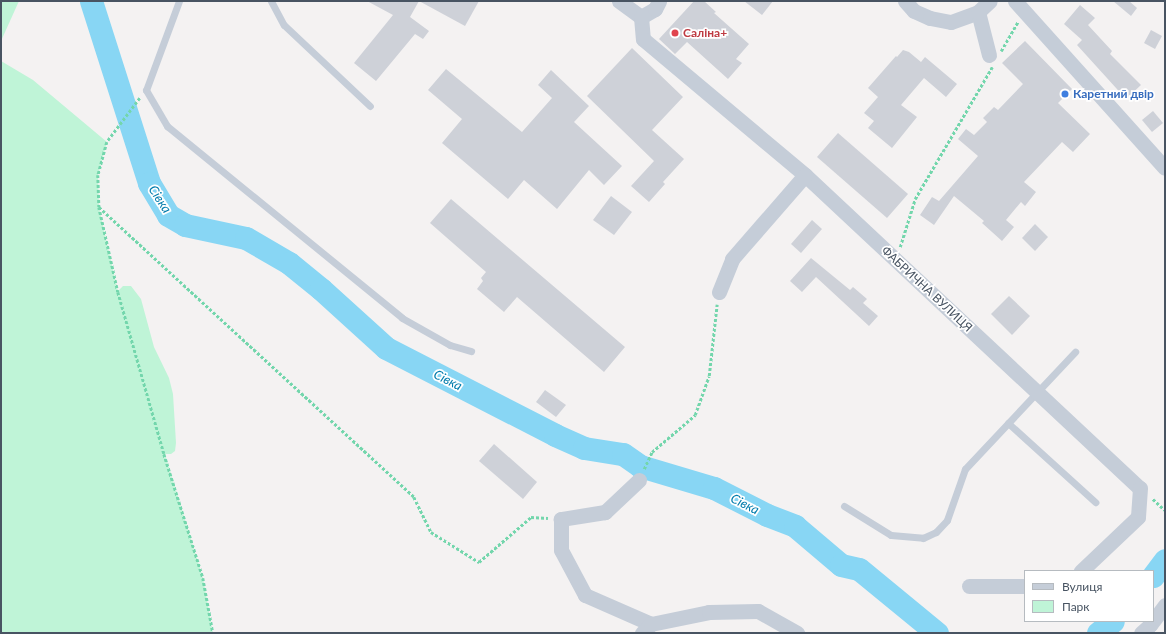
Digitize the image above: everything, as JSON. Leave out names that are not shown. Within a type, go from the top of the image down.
[{"type":"street","points":[[619,1],[641,17],[655,9],[659,1]]},
{"type":"street","points":[[905,1],[914,11],[930,18],[951,22],[984,33]]},
{"type":"street","points":[[951,22],[978,12],[990,1]]},
{"type":"street","points":[[1020,6],[1165,168]]},
{"type":"street","points":[[978,12],[993,59]]},
{"type":"street","name":"ФАБРИЧНА ВУЛИЦЯ","points":[[641,17],[643,39],[805,175],[1140,488],[1138,517],[1082,570]]},
{"type":"street","points":[[719,292],[732,259],[805,175]]},
{"type":"street","points":[[639,480],[605,512],[561,519],[561,550],[585,595],[646,629],[709,612],[758,611],[797,633]]},
{"type":"street","points":[[969,586],[1024,586]]},
{"type":"street","points":[[1154,620],[1165,605]]},
{"type":"street","points":[[1141,633],[1152,622]]},
{"type":"lane","points":[[180,1],[146,90],[167,126],[402,318],[450,345],[471,352]]},
{"type":"lane","points":[[271,1],[284,25],[370,106]]},
{"type":"lane","points":[[844,506],[891,535],[923,538],[936,532],[947,520],[965,469],[1075,352]]},
{"type":"lane","points":[[1008,423],[1095,502]]},
{"type":"path","points":[[896,260],[915,199],[993,59],[1020,6]]},
{"type":"path","points":[[133,110],[107,142],[98,175],[99,208],[118,292],[164,454],[203,578],[213,633]]},
{"type":"path","points":[[99,208],[414,497],[431,532],[479,562],[531,517],[561,519]]},
{"type":"path","points":[[639,480],[652,452],[695,415],[709,376],[719,292]]},
{"type":"green space","points":[[1,1],[19,1],[1,41]]},
{"type":"green space","points":[[1,61],[33,80],[107,142],[98,175],[99,208],[118,291],[123,286],[131,286],[141,299],[154,347],[169,378],[173,394],[176,443],[175,451],[171,454],[165,454],[203,578],[213,633],[1,633]]},
{"type":"building","points":[[367,1],[419,1],[410,17],[429,31],[423,39],[415,34],[376,81],[354,63],[393,15]]},
{"type":"building","points":[[419,1],[479,1],[465,26]]},
{"type":"building","points":[[694,1],[704,1],[716,12],[714,13],[749,44],[736,59],[742,63],[728,79],[687,42],[675,54],[659,39]]},
{"type":"building","points":[[744,1],[773,1],[762,15]]},
{"type":"building","points":[[1113,1],[1129,1],[1137,8],[1131,16]]},
{"type":"building","points":[[1080,5],[1095,18],[1088,25],[1112,51],[1110,54],[1141,85],[1126,99],[1077,45],[1082,40],[1064,24]]},
{"type":"building","points":[[1151,30],[1162,36],[1155,49],[1144,43]]},
{"type":"building","points":[[1025,41],[1072,89],[1058,103],[1090,134],[1073,152],[1062,142],[1024,182],[1036,192],[1025,206],[1021,202],[1006,220],[1014,227],[1002,241],[982,223],[984,221],[954,196],[934,225],[920,215],[932,197],[939,201],[978,156],[958,139],[966,129],[974,135],[987,122],[983,118],[994,107],[998,110],[1023,84],[1002,63]]},
{"type":"building","points":[[632,48],[683,97],[652,130],[684,159],[663,182],[665,184],[649,202],[631,186],[654,161],[587,96]]},
{"type":"building","points":[[903,50],[909,52],[921,62],[925,57],[957,84],[946,97],[924,78],[901,105],[917,117],[892,148],[868,128],[874,121],[864,113],[878,97],[868,88]]},
{"type":"building","points":[[446,69],[522,132],[552,98],[538,85],[551,70],[589,106],[574,122],[622,166],[604,185],[589,170],[557,209],[524,180],[508,199],[442,143],[462,119],[428,90]]},
{"type":"building","points":[[1153,111],[1163,123],[1152,132],[1142,120]]},
{"type":"building","points":[[838,133],[908,194],[887,218],[817,157]]},
{"type":"building","points":[[611,196],[632,212],[614,235],[593,220]]},
{"type":"building","points":[[451,199],[625,347],[604,372],[517,297],[504,312],[477,289],[483,281],[481,278],[486,272],[430,223]]},
{"type":"building","points":[[812,220],[822,229],[801,253],[791,244]]},
{"type":"building","points":[[1035,224],[1048,237],[1035,251],[1022,238]]},
{"type":"building","points":[[811,258],[850,290],[853,287],[867,299],[863,303],[878,316],[869,326],[816,277],[802,292],[790,281]]},
{"type":"building","points":[[1009,296],[1030,316],[1012,335],[991,314]]},
{"type":"building","points":[[545,390],[566,405],[556,417],[536,402]]},
{"type":"building","points":[[494,444],[537,482],[523,499],[479,461]]},
{"type":"waterway","name":"Сівка","points":[[91,1],[149,183],[168,215],[185,225],[246,238],[289,263],[321,289],[386,348],[555,435],[584,448],[623,454],[640,466],[714,488],[767,515],[795,526],[841,565],[859,569],[937,633]]},
{"type":"waterway","name":"Сівка","points":[[1154,575],[1165,560]]},
{"type":"waterway","name":"Сівка","points":[[1098,633],[1112,622]]},
{"type":"place","name":"Саліна+","points":[[675,33]]},
{"type":"place","name":"Каретний двір","points":[[1065,94]]}]
